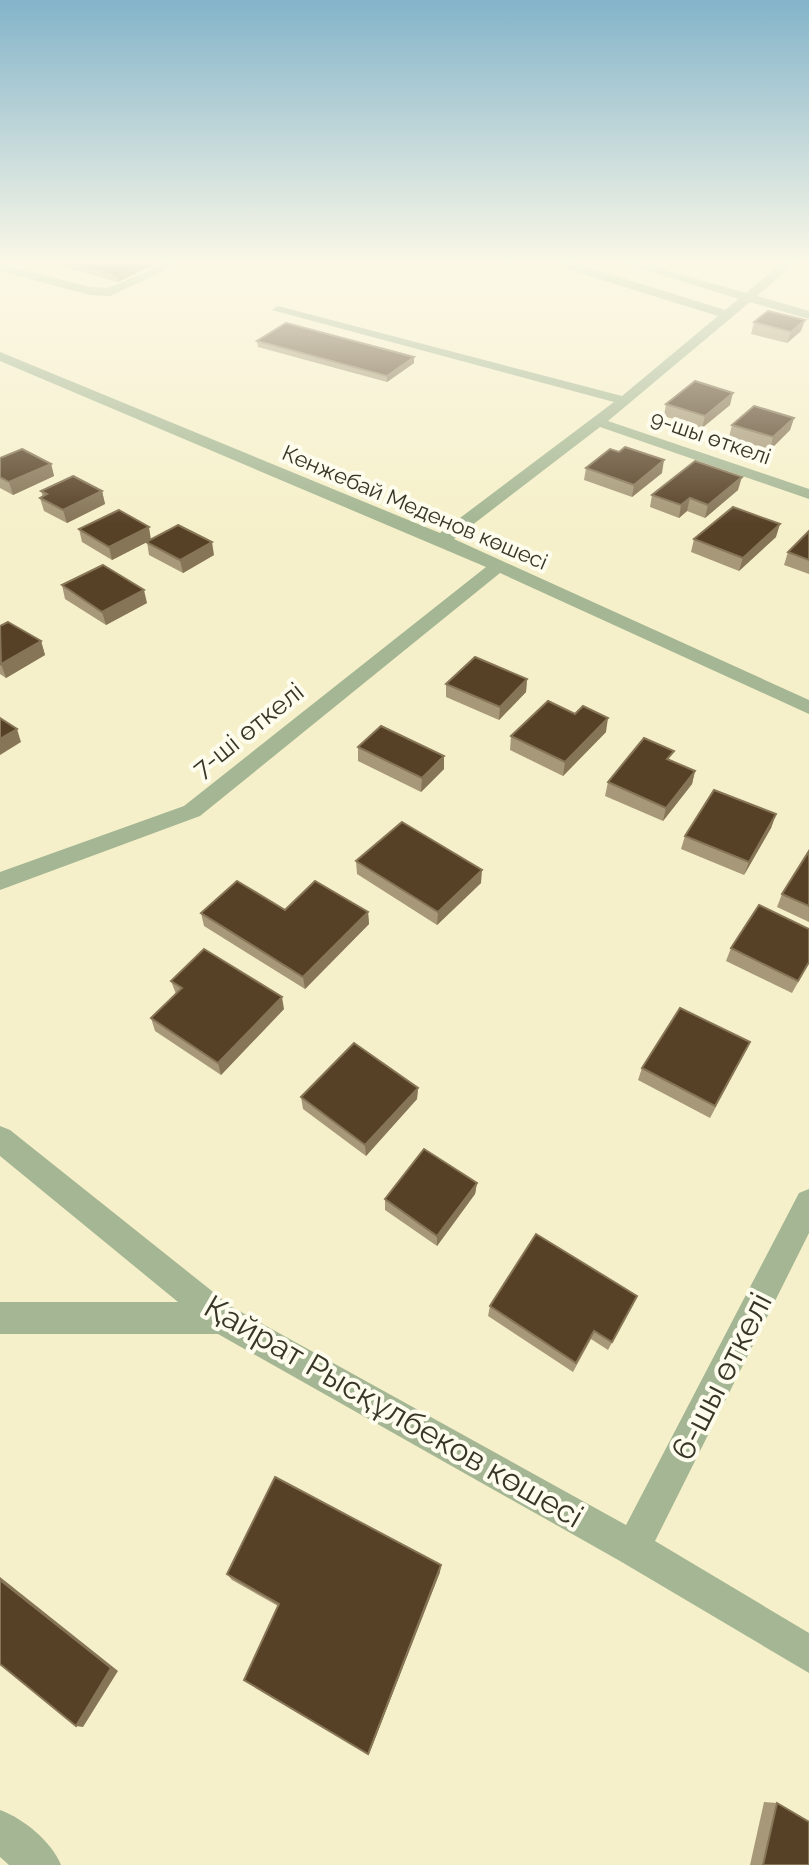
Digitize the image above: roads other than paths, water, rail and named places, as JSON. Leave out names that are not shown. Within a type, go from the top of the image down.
[{"type":"street","points":[[431,350],[625,401]]},
{"type":"street","points":[[442,540],[625,401],[686,350]]},
{"type":"street","name":"Кенжебай Меденов көшесі","points":[[0,356],[442,540],[809,708]]},
{"type":"street","name":"9-шы өткелі","points":[[598,422],[809,494]]},
{"type":"street","name":"7-ші өткелі","points":[[0,881],[192,811],[498,566]]},
{"type":"street","name":"Қайрат Рысқұлбеков көшесі","points":[[0,1139],[221,1318],[633,1548],[809,1654]]},
{"type":"street","name":"6-шы өткелі","points":[[633,1548],[809,1203]]},
{"type":"street","points":[[0,1318],[221,1318]]},
{"type":"street","points":[[0,1830],[40,1865]]}]
